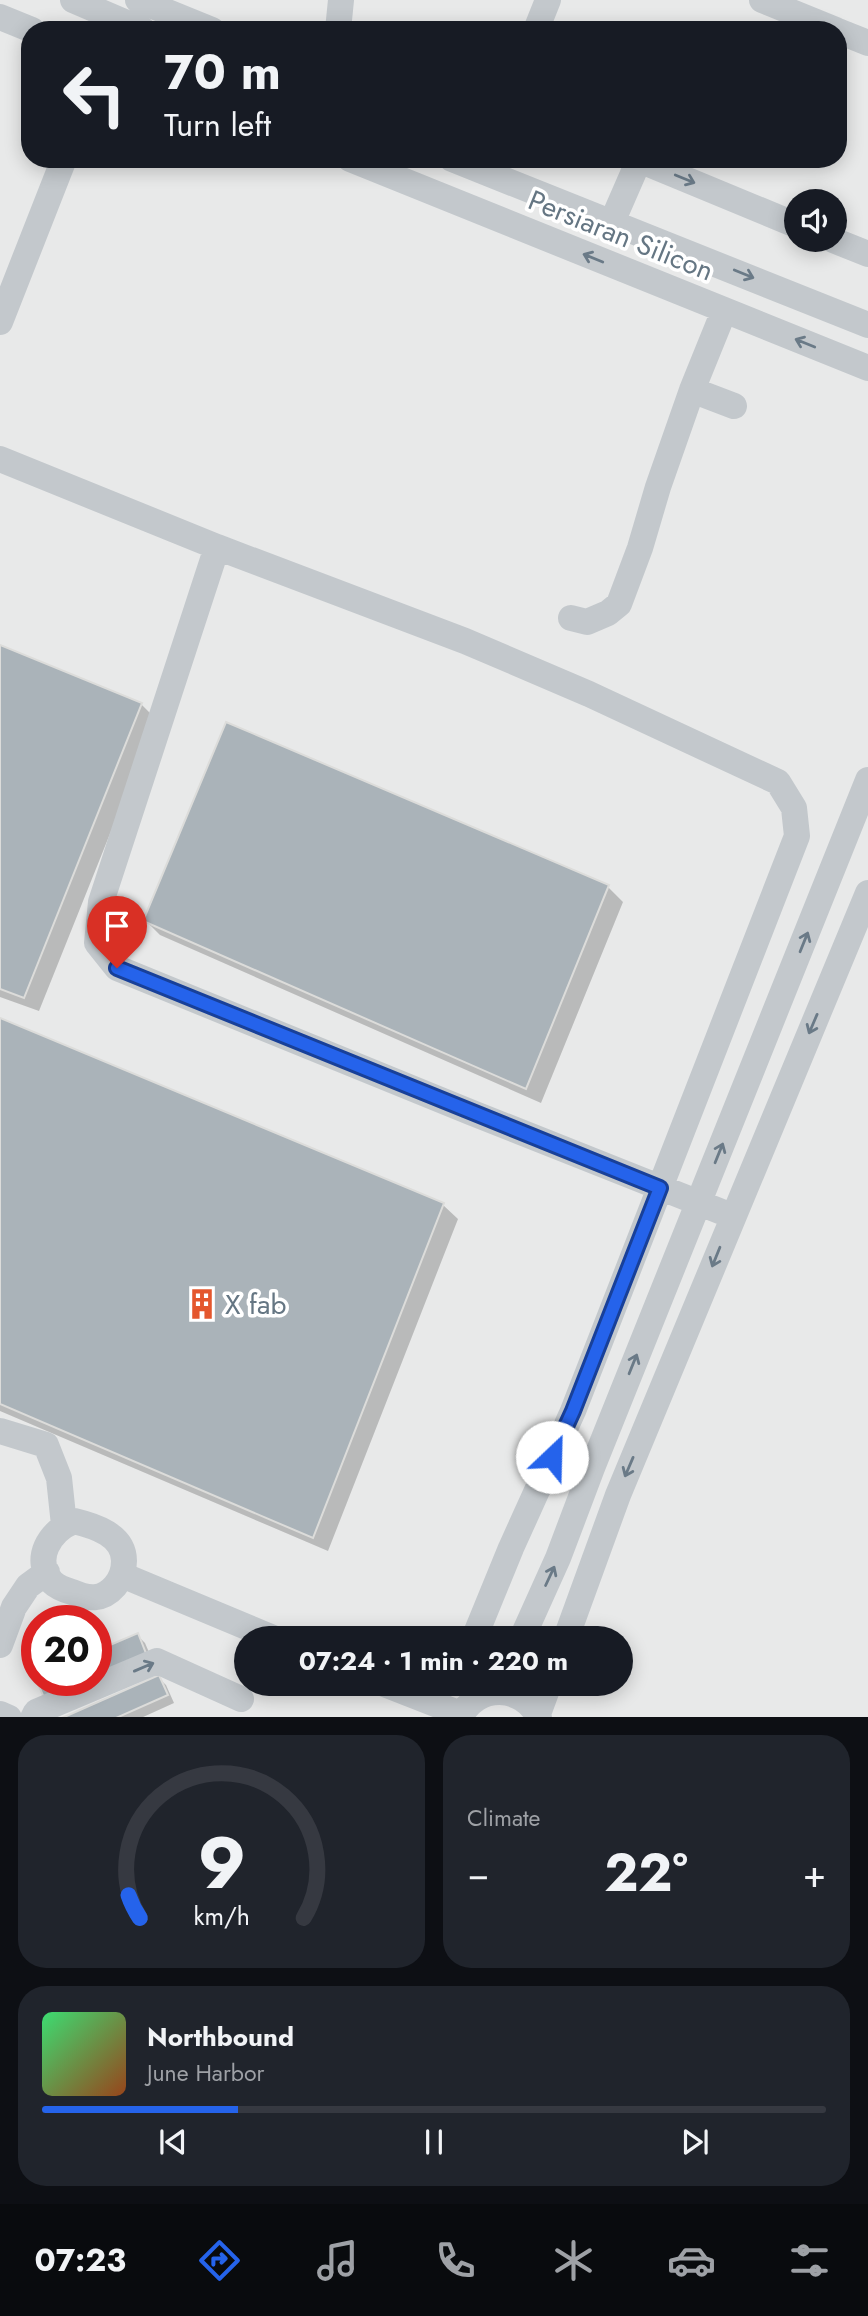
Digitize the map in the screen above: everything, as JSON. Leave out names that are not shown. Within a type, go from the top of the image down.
[{"type":"street","points":[[73,0],[122,21]]},
{"type":"street","points":[[138,0],[190,21]]},
{"type":"street","points":[[339,21],[341,0]]},
{"type":"street","points":[[762,0],[814,21]]},
{"type":"street","points":[[0,17],[21,26]]},
{"type":"street","points":[[847,34],[868,43]]},
{"type":"street","points":[[2,309],[60,168]]},
{"type":"street","name":"Persiaran Silicon","points":[[372,168],[868,368]]},
{"type":"street","name":"Persiaran Silicon","points":[[489,168],[612,222],[868,325]]},
{"type":"street","points":[[612,222],[636,168]]},
{"type":"street","points":[[658,168],[784,220]]},
{"type":"street","points":[[847,246],[868,254]]},
{"type":"street","points":[[571,618],[587,622],[608,613],[619,604],[692,390],[724,311]]},
{"type":"street","points":[[692,390],[734,406]]},
{"type":"street","points":[[0,459],[217,547],[465,641],[589,694],[778,782],[794,808],[797,836],[573,1411],[479,1626]]},
{"type":"street","points":[[217,547],[101,902],[97,943],[117,968],[732,1216]]},
{"type":"street","points":[[527,1626],[558,1558],[868,780]]},
{"type":"street","points":[[570,1626],[618,1495],[868,893]]},
{"type":"street","points":[[0,1431],[46,1445],[59,1478],[64,1525]]},
{"type":"street","points":[[74,1521],[115,1537],[124,1553],[122,1576],[109,1592],[89,1600],[59,1587],[52,1582],[47,1572],[45,1550],[55,1532],[74,1521]]},
{"type":"street","points":[[0,1645],[14,1607],[27,1586],[47,1572]]},
{"type":"street","points":[[122,1576],[244,1626]]},
{"type":"street","points":[[33,1717],[36,1713],[157,1661],[241,1699]]},
{"type":"street","points":[[412,1696],[460,1716],[469,1703],[480,1696]]},
{"type":"street","points":[[521,1696],[531,1704],[538,1716]]},
{"type":"street","points":[[538,1716],[545,1696]]},
{"type":"street","points":[[0,1714],[9,1717]]},
{"type":"shaded area","points":[[0,0],[868,0],[868,1717],[0,1717]]},
{"type":"building","points":[[0,645],[142,703],[24,998],[0,989]]},
{"type":"building","points":[[226,722],[609,885],[526,1089],[143,921]]},
{"type":"building","name":"X fab","points":[[0,1018],[444,1203],[313,1538],[0,1404]]},
{"type":"building","points":[[138,1633],[147,1656],[112,1671],[112,1644]]},
{"type":"building","points":[[159,1675],[168,1695],[118,1717],[64,1717]]},
{"type":"place","name":"X fab","points":[[202,1304]]},
{"type":"route","points":[[117,968],[660,1188],[573,1411],[552,1457]]}]
